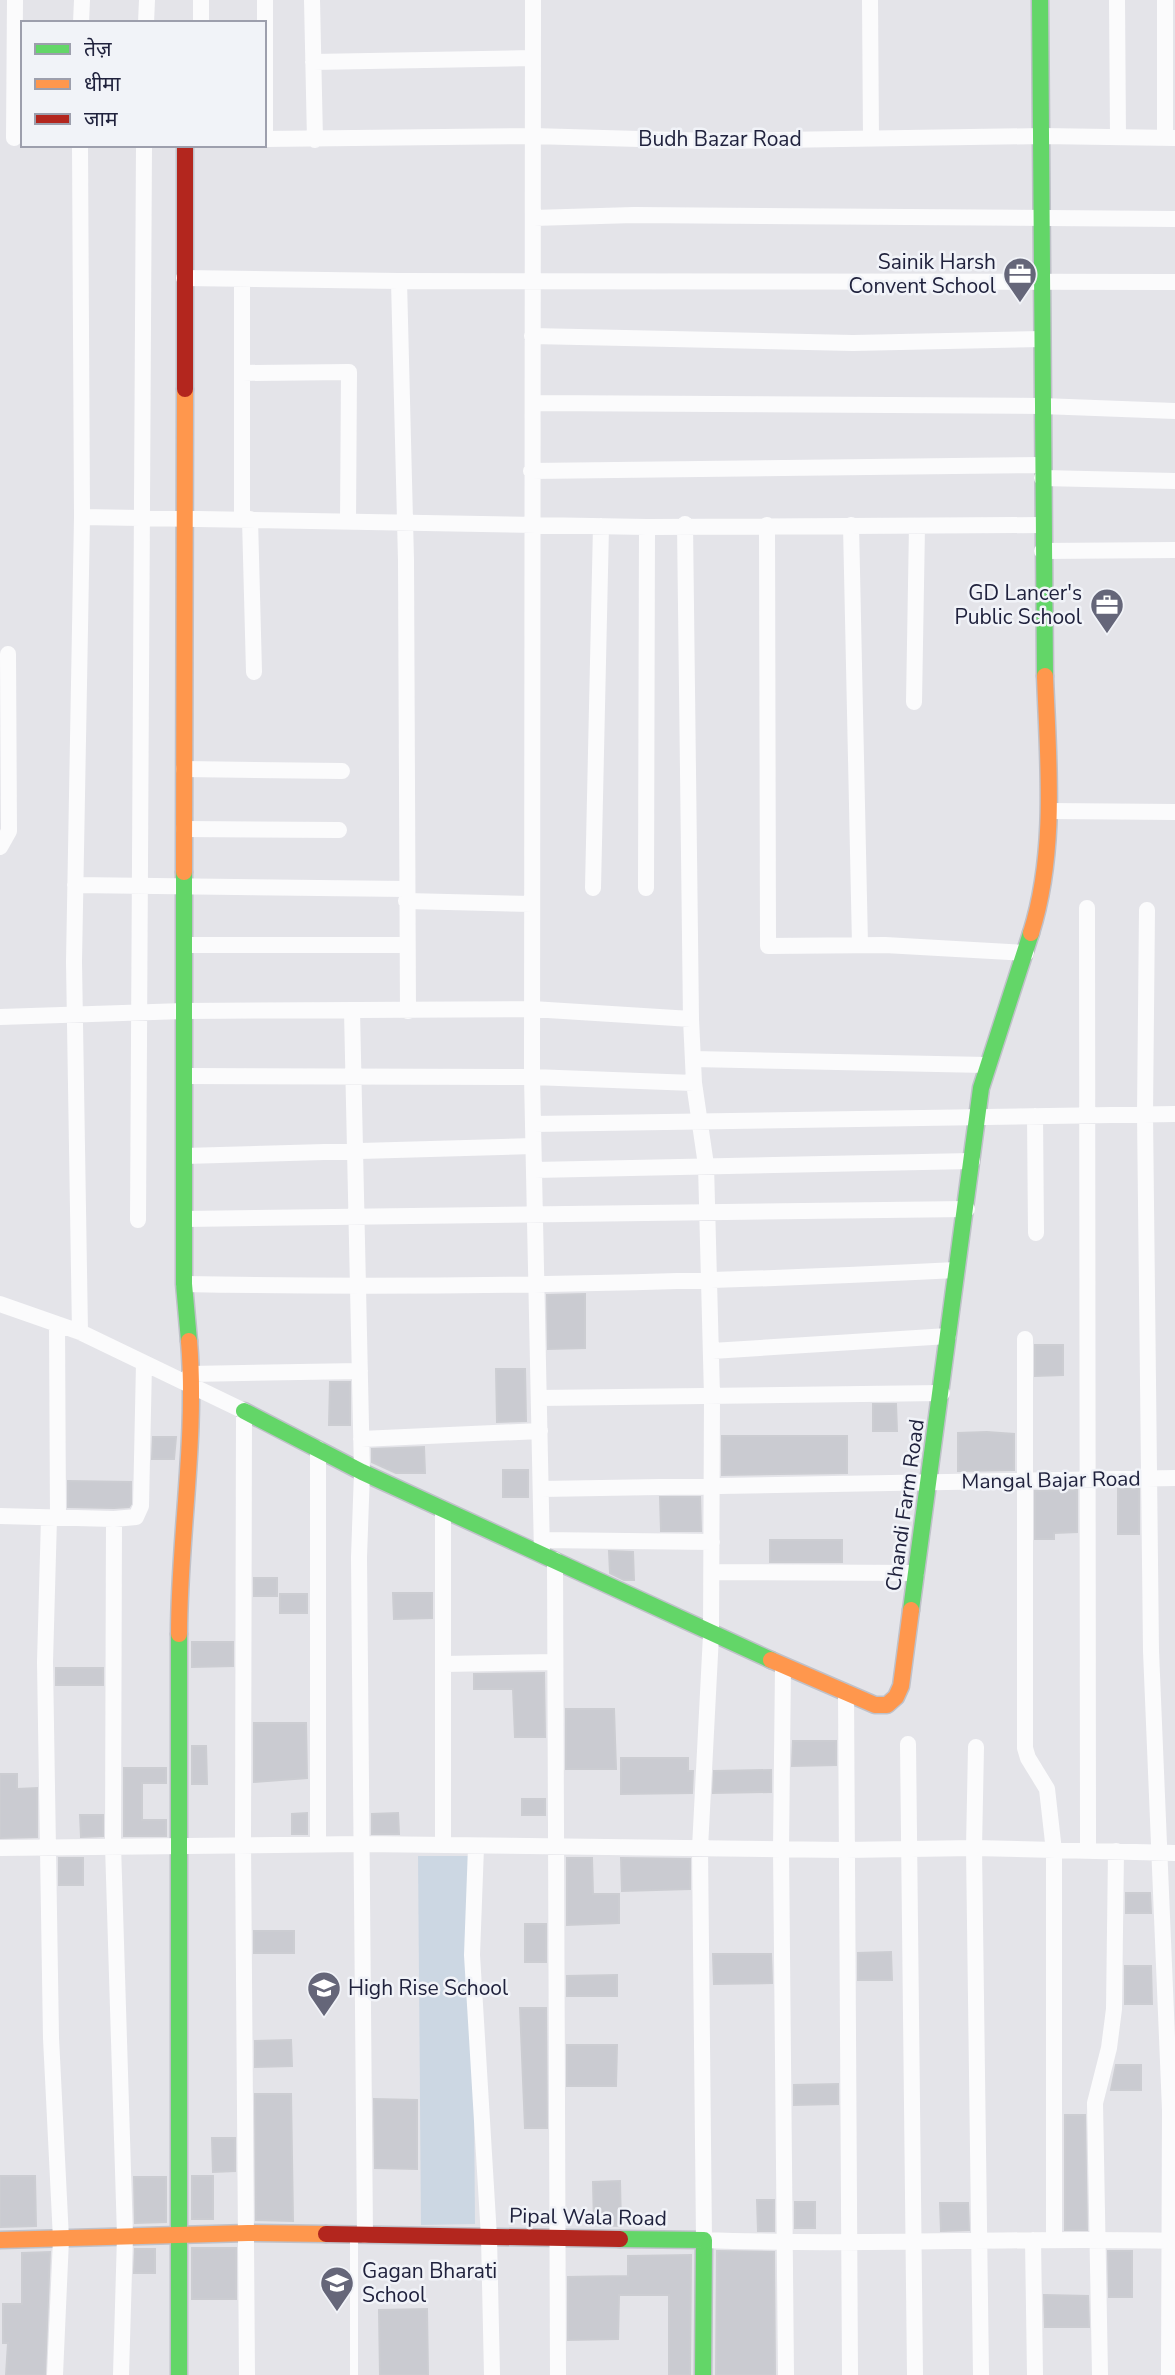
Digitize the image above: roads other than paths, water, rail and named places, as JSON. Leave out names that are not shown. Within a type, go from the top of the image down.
[{"type":"street","points":[[12,138],[15,0]]},
{"type":"street","points":[[81,21],[82,0]]},
{"type":"street","points":[[146,21],[147,0]]},
{"type":"street","points":[[201,0],[201,21]]},
{"type":"street","points":[[265,0],[265,21]]},
{"type":"street","points":[[312,0],[315,139]]},
{"type":"street","points":[[533,0],[532,1077],[541,1489],[555,1662],[558,2375]]},
{"type":"street","points":[[870,0],[870,139]]},
{"type":"street","name":"Chandi Farm Road","points":[[244,1411],[362,1472],[443,1510],[546,1551],[710,1635],[783,1667],[875,1705],[887,1705],[897,1697],[901,1686],[942,1392],[977,1116],[987,1065],[1039,907],[1049,811],[1042,551],[1040,0]]},
{"type":"street","points":[[1117,0],[1118,137]]},
{"type":"street","points":[[1164,0],[1170,138]]},
{"type":"street","points":[[313,62],[532,58]]},
{"type":"street","name":"Budh Bazar Road","points":[[266,139],[532,136],[711,141],[1042,136],[1170,138]]},
{"type":"street","points":[[80,147],[82,517],[75,885],[80,1332]]},
{"type":"street","points":[[138,1220],[144,147]]},
{"type":"street","points":[[179,2375],[179,1570],[191,1380],[184,1284],[185,147]]},
{"type":"street","points":[[533,218],[1175,219]]},
{"type":"street","points":[[184,278],[399,281],[1175,282]]},
{"type":"street","points":[[242,279],[246,519],[254,672]]},
{"type":"street","points":[[399,281],[405,524],[408,1011]]},
{"type":"street","points":[[532,336],[853,343],[1042,339]]},
{"type":"street","points":[[242,373],[349,372],[348,522]]},
{"type":"street","points":[[533,403],[1042,406],[1175,411]]},
{"type":"street","points":[[531,471],[1042,472],[1175,481]]},
{"type":"street","points":[[82,517],[647,527],[685,524],[1042,525]]},
{"type":"street","points":[[685,524],[691,1019],[694,1083],[705,1165],[712,1351],[712,1572],[700,1848],[703,2375]]},
{"type":"street","points":[[767,525],[768,946],[860,945],[1026,953]]},
{"type":"street","points":[[851,525],[860,945]]},
{"type":"street","points":[[593,888],[601,526]]},
{"type":"street","points":[[914,702],[917,526]]},
{"type":"street","points":[[646,888],[647,527]]},
{"type":"street","points":[[1042,551],[1175,550]]},
{"type":"street","points":[[0,847],[9,831],[8,654]]},
{"type":"street","points":[[184,769],[342,771]]},
{"type":"street","points":[[1049,811],[1175,813]]},
{"type":"street","points":[[184,829],[339,830]]},
{"type":"street","points":[[75,885],[184,886],[406,895],[533,904]]},
{"type":"street","points":[[1087,908],[1088,1851]]},
{"type":"street","points":[[1147,910],[1145,1114],[1151,1651],[1158,1852],[1166,1947],[1173,2241],[1169,2375]]},
{"type":"street","points":[[184,945],[407,944]]},
{"type":"street","points":[[0,1017],[184,1011],[532,1009],[691,1019]]},
{"type":"street","points":[[352,1011],[362,1472],[359,1557],[362,1844],[359,2234]]},
{"type":"street","points":[[693,1059],[987,1065]]},
{"type":"street","points":[[184,1076],[532,1077],[694,1083]]},
{"type":"street","points":[[533,1124],[699,1119],[1175,1114]]},
{"type":"street","points":[[1035,1116],[1036,1233]]},
{"type":"street","points":[[184,1156],[533,1146]]},
{"type":"street","points":[[534,1170],[972,1161]]},
{"type":"street","points":[[184,1219],[967,1209]]},
{"type":"street","points":[[184,1284],[358,1288],[537,1283],[708,1283],[956,1270]]},
{"type":"street","points":[[0,1304],[80,1332],[144,1363],[191,1380],[244,1411],[243,1844],[247,2375]]},
{"type":"street","points":[[55,2375],[61,2239],[51,2038],[46,1662],[53,1518],[57,1324]]},
{"type":"street","points":[[712,1351],[948,1336]]},
{"type":"street","points":[[1025,1339],[1026,1748],[1027,1758],[1046,1789],[1054,1851],[1054,2240]]},
{"type":"street","points":[[0,1516],[114,1519],[136,1517],[141,1506],[144,1363]]},
{"type":"street","points":[[191,1380],[360,1371]]},
{"type":"street","points":[[538,1398],[942,1392]]},
{"type":"street","points":[[361,1439],[540,1431]]},
{"type":"street","points":[[318,1449],[318,1844]]},
{"type":"street","name":"Mangal Bajar Road","points":[[541,1489],[1175,1478]]},
{"type":"street","points":[[443,1510],[443,1845]]},
{"type":"street","points":[[114,1519],[114,1845],[125,2236],[121,2375]]},
{"type":"street","points":[[546,1551],[712,1542]]},
{"type":"street","points":[[712,1572],[916,1573]]},
{"type":"street","points":[[444,1664],[555,1662]]},
{"type":"street","points":[[783,1667],[781,1849],[786,2375]]},
{"type":"street","points":[[846,1693],[850,2375]]},
{"type":"street","points":[[908,1744],[915,2375]]},
{"type":"street","points":[[976,1747],[974,1848],[981,2375]]},
{"type":"street","points":[[0,1848],[362,1844],[845,1850],[974,1848],[1175,1853]]},
{"type":"street","points":[[476,1847],[472,1955],[489,2237],[492,2375]]},
{"type":"street","points":[[1100,2375],[1095,2102],[1109,2048],[1114,2009],[1116,1851]]},
{"type":"street","name":"Pipal Wala Road","points":[[0,2240],[248,2233],[784,2243],[980,2239],[1173,2241]]},
{"type":"street","points":[[1033,2240],[1035,2375]]},
{"type":"lane","points":[[354,2375],[359,2234]]},
{"type":"place","name":"Sainik Harsh Convent School","points":[[1020,304]]},
{"type":"place","name":"GD Lancer's Public School","points":[[1107,635]]},
{"type":"place","name":"High Rise School","points":[[324,2018]]},
{"type":"place","name":"Gagan Bharati School","points":[[337,2313]]}]
